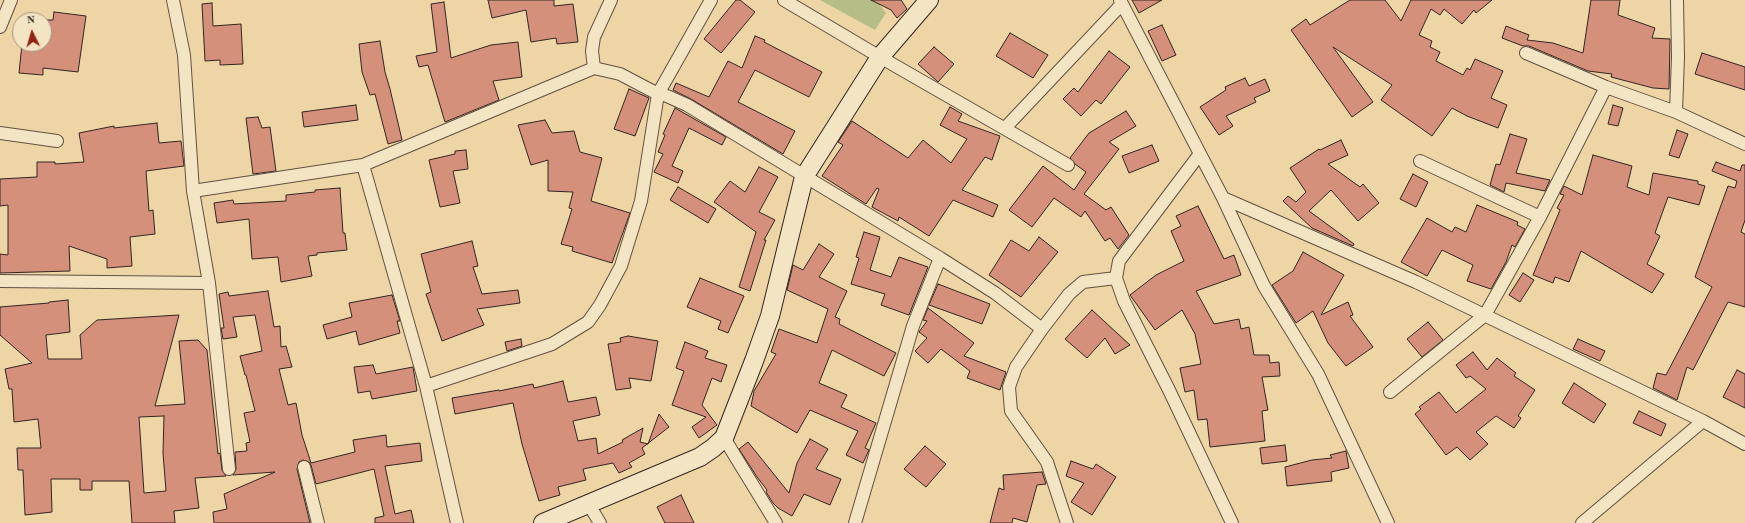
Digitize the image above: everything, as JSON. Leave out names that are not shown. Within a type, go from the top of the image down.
[{"type":"street","points":[[173,0],[184,55],[193,191],[209,283],[229,469]]},
{"type":"street","points":[[594,68],[592,51],[594,37],[611,0]]},
{"type":"street","points":[[426,386],[552,344],[588,322],[600,305],[621,266],[641,201],[658,94],[711,0]]},
{"type":"street","points":[[784,0],[880,58],[1068,165]]},
{"type":"street","points":[[543,523],[700,457],[724,438],[770,316],[804,177],[880,58],[929,0]]},
{"type":"street","points":[[1676,112],[1678,57],[1677,0]]},
{"type":"street","points":[[0,27],[9,1]]},
{"type":"street","points":[[1005,128],[1121,2],[1223,198],[1264,286],[1318,374],[1388,523]]},
{"type":"street","points":[[1526,53],[1606,87],[1676,112],[1745,144]]},
{"type":"street","points":[[193,191],[363,165],[594,68],[620,74],[658,94],[667,96],[687,106],[940,258],[995,293],[1042,329]]},
{"type":"street","points":[[1390,392],[1485,315],[1540,217],[1606,87]]},
{"type":"street","points":[[0,133],[57,142]]},
{"type":"street","points":[[1199,154],[1119,261],[1116,278],[1124,301],[1169,390],[1231,522]]},
{"type":"street","points":[[1420,161],[1540,217]]},
{"type":"street","points":[[363,165],[426,386],[457,523]]},
{"type":"street","points":[[1223,198],[1416,282],[1745,444]]},
{"type":"street","points":[[855,523],[913,326],[940,258]]},
{"type":"street","points":[[1068,523],[1047,462],[1011,411],[1009,387],[1016,367],[1042,329],[1069,294],[1083,282],[1116,278]]},
{"type":"street","points":[[0,281],[209,283]]},
{"type":"street","points":[[1582,523],[1703,422]]},
{"type":"street","points":[[724,438],[776,523]]},
{"type":"street","points":[[304,467],[318,523]]},
{"type":"street","points":[[588,503],[600,523]]},
{"type":"green space","points":[[820,0],[883,0],[879,4],[886,13],[875,30]]},
{"type":"building","points":[[488,0],[554,0],[554,6],[573,4],[578,42],[557,44],[556,38],[531,42],[526,10],[492,18]]},
{"type":"building","points":[[736,0],[740,0],[755,12],[721,53],[704,39]]},
{"type":"building","points":[[871,0],[901,0],[907,9],[897,18],[891,10]]},
{"type":"building","points":[[1132,0],[1162,0],[1139,13]]},
{"type":"building","points":[[1350,0],[1385,0],[1401,21],[1411,0],[1492,0],[1476,13],[1474,10],[1462,24],[1444,9],[1440,15],[1431,9],[1419,35],[1432,41],[1430,47],[1440,52],[1436,61],[1463,75],[1467,68],[1470,70],[1475,59],[1503,71],[1491,98],[1507,105],[1498,128],[1467,116],[1452,108],[1432,136],[1381,100],[1392,85],[1333,47],[1373,102],[1352,117],[1291,30],[1306,19],[1310,25]]},
{"type":"building","points":[[1591,0],[1620,0],[1618,15],[1655,28],[1652,38],[1670,39],[1669,89],[1653,88],[1611,77],[1612,74],[1588,71],[1529,46],[1523,46],[1502,38],[1506,26],[1529,35],[1527,40],[1553,43],[1583,53]]},
{"type":"building","points":[[444,2],[451,58],[491,45],[518,42],[522,77],[493,81],[499,100],[445,122],[428,65],[419,67],[416,56],[437,52],[431,4]]},
{"type":"building","points":[[212,3],[213,26],[241,24],[243,64],[220,65],[220,60],[205,61],[202,4]]},
{"type":"building","points":[[54,12],[86,16],[78,72],[43,68],[43,75],[19,73],[21,52],[52,52]]},
{"type":"building","points":[[1162,25],[1176,55],[1162,61],[1148,31]]},
{"type":"building","points":[[1010,33],[1048,55],[1033,78],[996,56]]},
{"type":"building","points":[[755,36],[765,40],[764,42],[822,72],[809,97],[755,70],[738,102],[795,131],[783,154],[691,99],[673,90],[676,83],[709,97],[728,61],[742,68]]},
{"type":"building","points":[[380,41],[385,72],[402,140],[388,144],[375,94],[370,95],[362,72],[359,44]]},
{"type":"building","points":[[934,47],[954,64],[938,82],[918,64]]},
{"type":"building","points":[[1109,51],[1130,67],[1101,104],[1096,100],[1081,116],[1063,99],[1074,88],[1078,92]]},
{"type":"building","points":[[1702,53],[1745,67],[1745,90],[1695,74]]},
{"type":"building","points":[[1245,78],[1249,86],[1265,79],[1270,91],[1254,98],[1256,102],[1226,116],[1233,126],[1219,135],[1200,107],[1226,90],[1225,87]]},
{"type":"building","points":[[629,89],[649,98],[635,136],[614,129]]},
{"type":"building","points":[[356,105],[358,120],[304,127],[302,112]]},
{"type":"building","points":[[1613,105],[1623,108],[1618,126],[1608,124]]},
{"type":"building","points":[[950,107],[962,114],[958,121],[1000,136],[992,160],[985,157],[962,190],[998,205],[993,217],[953,200],[929,236],[899,217],[898,221],[872,207],[879,189],[877,188],[866,204],[822,176],[843,145],[838,142],[852,121],[908,158],[923,140],[951,163],[967,139],[940,125]]},
{"type":"building","points":[[675,108],[726,137],[722,145],[689,128],[672,166],[683,171],[678,183],[654,172],[663,154],[658,152],[665,135],[663,134]]},
{"type":"building","points":[[1126,111],[1136,126],[1109,142],[1119,149],[1084,194],[1106,210],[1111,207],[1129,235],[1118,249],[1110,238],[1105,241],[1085,211],[1081,217],[1054,198],[1032,227],[1009,210],[1043,166],[1074,190],[1086,172],[1075,164],[1070,158],[1089,133]]},
{"type":"building","points":[[258,117],[262,128],[270,127],[276,171],[253,174],[246,118]]},
{"type":"building","points":[[545,120],[552,133],[574,131],[580,152],[602,158],[591,201],[630,213],[612,263],[572,251],[573,247],[561,244],[572,209],[569,208],[573,192],[548,191],[548,160],[531,165],[518,125]]},
{"type":"building","points":[[157,123],[159,143],[181,141],[184,166],[146,171],[149,211],[153,210],[155,234],[130,237],[132,266],[107,268],[107,259],[69,246],[70,271],[0,273],[0,254],[8,255],[8,205],[0,206],[0,179],[37,177],[37,162],[55,162],[55,164],[84,162],[79,133],[114,126],[114,128]]},
{"type":"building","points":[[1677,130],[1688,134],[1679,158],[1669,155]]},
{"type":"building","points":[[1510,134],[1527,139],[1516,173],[1550,180],[1545,191],[1506,183],[1504,192],[1490,185],[1496,164],[1500,165]]},
{"type":"building","points":[[1341,140],[1348,155],[1328,164],[1360,187],[1363,184],[1379,203],[1358,221],[1331,190],[1309,211],[1354,244],[1353,246],[1312,228],[1283,201],[1288,196],[1296,202],[1306,192],[1290,168],[1319,149],[1320,150]]},
{"type":"building","points":[[1152,145],[1159,161],[1129,173],[1122,156]]},
{"type":"building","points":[[466,150],[468,169],[453,171],[460,203],[440,207],[429,160],[455,154],[455,151]]},
{"type":"building","points":[[1593,155],[1632,166],[1627,187],[1649,195],[1653,173],[1698,181],[1698,184],[1705,186],[1699,205],[1668,197],[1655,233],[1660,236],[1647,264],[1664,274],[1652,293],[1581,251],[1569,282],[1555,277],[1553,283],[1533,275],[1560,210],[1557,208],[1564,195],[1560,194],[1564,186],[1582,195]]},
{"type":"building","points":[[1716,162],[1740,171],[1742,165],[1745,165],[1745,220],[1741,232],[1745,234],[1745,307],[1728,302],[1693,370],[1687,367],[1677,400],[1653,388],[1657,373],[1666,375],[1712,287],[1695,277],[1728,186],[1735,188],[1737,181],[1712,171]]},
{"type":"building","points":[[759,167],[778,177],[759,212],[775,220],[764,240],[766,240],[750,291],[739,287],[756,232],[714,202],[730,181],[745,192]]},
{"type":"building","points":[[1413,174],[1428,182],[1416,207],[1400,199]]},
{"type":"building","points":[[678,187],[716,209],[708,223],[670,200]]},
{"type":"building","points":[[340,188],[343,233],[345,233],[347,250],[317,253],[317,255],[308,256],[312,276],[281,282],[278,257],[252,259],[249,219],[217,223],[214,203],[233,200],[234,204],[286,201],[286,195],[315,192],[315,190]]},
{"type":"building","points":[[1477,205],[1518,222],[1517,225],[1525,229],[1515,247],[1512,245],[1506,262],[1491,289],[1467,281],[1473,265],[1442,250],[1427,276],[1401,262],[1427,218],[1452,232],[1455,227],[1466,232]]},
{"type":"building","points":[[1198,206],[1224,259],[1234,255],[1241,275],[1196,291],[1214,324],[1239,319],[1241,329],[1249,327],[1254,355],[1269,355],[1270,363],[1279,362],[1280,376],[1262,377],[1268,410],[1262,411],[1265,441],[1210,447],[1207,419],[1198,420],[1194,390],[1185,392],[1180,368],[1201,364],[1195,334],[1182,310],[1155,330],[1130,295],[1156,275],[1184,261],[1171,231],[1181,226],[1176,216]]},
{"type":"building","points":[[864,232],[880,237],[870,270],[891,277],[899,257],[928,267],[909,315],[881,305],[885,294],[851,284],[859,258],[856,257]]},
{"type":"building","points":[[1039,237],[1058,252],[1021,297],[989,275],[1011,240],[1029,251]]},
{"type":"building","points":[[472,241],[478,266],[473,267],[482,294],[518,290],[520,303],[477,309],[484,325],[442,341],[426,294],[431,292],[421,254]]},
{"type":"building","points":[[819,244],[834,254],[819,277],[847,291],[835,317],[840,319],[839,324],[896,353],[884,376],[832,350],[819,383],[847,395],[841,407],[876,423],[865,448],[869,450],[863,463],[846,455],[858,431],[810,410],[797,433],[751,406],[754,391],[776,354],[771,352],[779,329],[817,343],[828,309],[787,290],[793,265],[803,270]]},
{"type":"building","points":[[1303,252],[1344,275],[1321,315],[1348,302],[1353,315],[1350,316],[1373,347],[1346,366],[1328,343],[1313,311],[1296,323],[1272,285],[1293,271]]},
{"type":"building","points":[[1523,273],[1534,280],[1520,302],[1509,295]]},
{"type":"building","points":[[700,278],[744,296],[728,333],[718,329],[721,321],[687,307]]},
{"type":"building","points":[[938,284],[990,304],[982,324],[929,305]]},
{"type":"building","points":[[268,291],[274,327],[280,326],[281,347],[286,346],[292,367],[279,369],[288,405],[296,403],[302,435],[311,463],[355,452],[353,440],[386,435],[387,447],[420,443],[422,461],[385,466],[395,514],[411,510],[414,523],[375,523],[375,518],[384,516],[374,469],[316,484],[311,465],[309,462],[303,460],[299,462],[297,469],[310,523],[214,523],[213,512],[227,509],[224,494],[275,472],[233,475],[236,469],[235,452],[247,451],[246,443],[250,442],[244,413],[255,411],[240,356],[262,351],[255,315],[233,317],[237,337],[223,339],[221,328],[224,328],[219,294],[228,292],[229,296]]},
{"type":"building","points":[[392,295],[400,321],[397,321],[400,333],[359,345],[356,331],[327,339],[323,325],[352,317],[349,303]]},
{"type":"building","points":[[68,300],[70,332],[46,335],[48,359],[82,359],[80,335],[97,320],[179,315],[155,406],[185,404],[179,341],[198,340],[207,350],[218,454],[220,453],[222,470],[226,476],[195,478],[199,508],[174,511],[175,523],[132,523],[129,481],[92,481],[92,490],[80,490],[80,479],[51,479],[52,512],[25,515],[23,470],[18,470],[17,448],[41,448],[38,419],[14,422],[12,389],[9,389],[5,369],[32,363],[0,335],[0,307]],"holes":[[[164,416],[163,453],[166,491],[144,493],[139,417]]]},
{"type":"building","points":[[928,308],[974,343],[964,356],[1006,372],[1000,390],[967,378],[970,371],[941,349],[928,363],[915,351],[927,338],[919,332],[927,321],[923,320]]},
{"type":"building","points":[[1092,310],[1130,345],[1115,354],[1105,338],[1087,358],[1065,339]]},
{"type":"building","points":[[1428,322],[1443,340],[1422,357],[1407,339]]},
{"type":"building","points":[[628,336],[658,341],[651,381],[629,378],[631,388],[616,390],[608,344],[621,342],[620,338]]},
{"type":"building","points":[[521,339],[522,346],[507,351],[505,342]]},
{"type":"building","points":[[1578,339],[1605,351],[1600,361],[1573,349]]},
{"type":"building","points":[[685,342],[708,351],[705,358],[727,365],[721,382],[712,378],[702,405],[717,425],[699,438],[692,427],[706,417],[672,405],[684,371],[676,368]]},
{"type":"building","points":[[1473,352],[1487,370],[1497,358],[1516,373],[1514,376],[1535,390],[1518,416],[1521,418],[1514,428],[1496,416],[1476,432],[1488,444],[1470,460],[1457,447],[1446,455],[1415,414],[1421,409],[1419,407],[1439,392],[1456,413],[1486,389],[1470,376],[1466,378],[1456,365]]},
{"type":"building","points":[[373,365],[376,374],[413,367],[417,391],[372,399],[370,391],[358,393],[354,367]]},
{"type":"building","points":[[1737,370],[1745,374],[1745,408],[1723,397]]},
{"type":"building","points":[[563,381],[568,402],[596,397],[600,415],[573,421],[578,441],[596,438],[598,454],[623,442],[622,440],[643,428],[640,442],[647,444],[642,448],[645,454],[629,463],[632,467],[619,473],[613,463],[583,469],[586,480],[558,487],[560,495],[539,501],[522,444],[513,403],[455,414],[452,398],[533,384],[534,388]]},
{"type":"building","points":[[1574,383],[1606,404],[1594,423],[1562,403]]},
{"type":"building","points":[[1639,411],[1666,424],[1661,436],[1633,423]]},
{"type":"building","points":[[659,414],[669,427],[648,443]]},
{"type":"building","points":[[810,439],[828,449],[816,469],[841,479],[830,505],[804,494],[792,516],[778,508],[773,503],[766,492],[767,490],[739,449],[748,442],[789,493],[797,463]]},
{"type":"building","points":[[1285,445],[1287,461],[1262,464],[1260,448]]},
{"type":"building","points":[[925,446],[946,464],[926,487],[904,469]]},
{"type":"building","points":[[1346,451],[1349,468],[1331,472],[1332,481],[1287,486],[1285,467],[1312,460],[1332,458],[1330,455]]},
{"type":"building","points":[[1071,461],[1093,469],[1096,464],[1116,477],[1092,515],[1071,502],[1084,483],[1066,476]]},
{"type":"building","points":[[1042,472],[1046,484],[1037,485],[1027,522],[1013,518],[1012,523],[990,523],[999,488],[1004,490],[1003,475]]},
{"type":"building","points":[[681,495],[694,523],[665,523],[657,507]]}]
